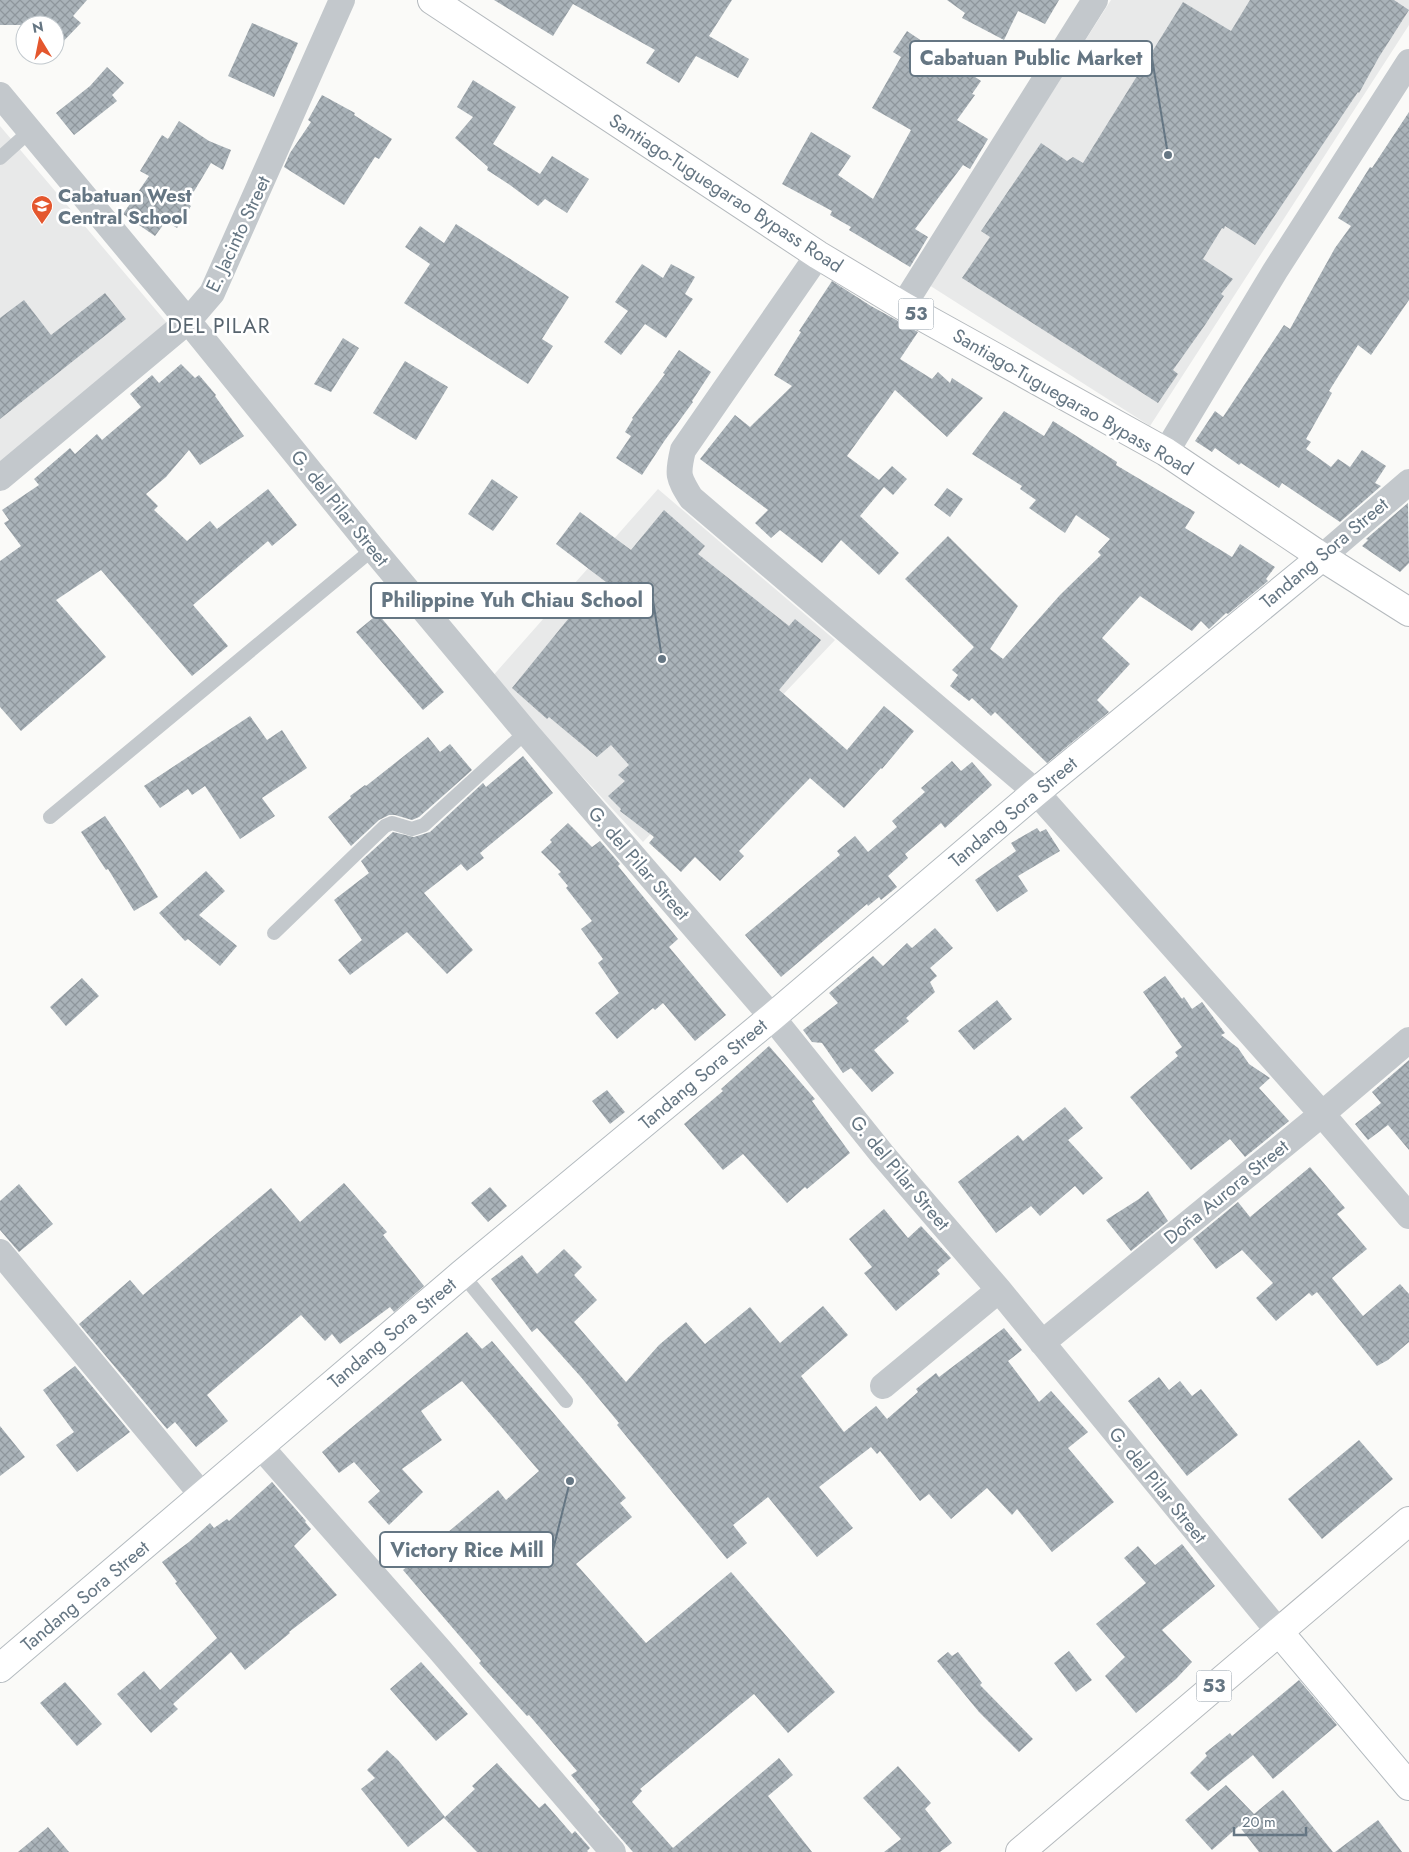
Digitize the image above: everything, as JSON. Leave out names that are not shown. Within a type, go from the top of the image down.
[{"type":"main road","name":"Santiago-Tuguegarao Bypass Road","points":[[432,0],[818,255],[903,306],[1166,452],[1322,557],[1409,612]]},
{"type":"main road","name":"Tandang Sora Street","points":[[0,1668],[462,1274],[772,1017],[1036,792],[1322,557]]},
{"type":"main road","name":"53","points":[[1020,1852],[1409,1521]]},
{"type":"main road","points":[[1278,1632],[1409,1786]]},
{"type":"street","name":"E. Jacinto Street","points":[[0,478],[188,321],[212,293],[342,0]]},
{"type":"street","points":[[903,306],[1095,0]]},
{"type":"street","points":[[1166,452],[1276,271],[1409,62]]},
{"type":"street","name":"G. del Pilar Street","points":[[0,95],[188,321],[372,549],[526,732],[772,1017],[882,1154],[999,1290],[1278,1632]]},
{"type":"street","points":[[818,255],[683,450],[679,466],[680,480],[691,498],[1036,792],[1322,1114],[1409,1216]]},
{"type":"street","name":"Tandang Sora Street","points":[[1322,557],[1409,482]]},
{"type":"street","name":"Doña Aurora Street","points":[[1042,1343],[1322,1114],[1409,1040]]},
{"type":"street","points":[[0,1252],[202,1495]]},
{"type":"street","points":[[883,1386],[999,1290]]},
{"type":"street","points":[[260,1446],[439,1649],[612,1852]]},
{"type":"lane","points":[[0,158],[30,131]]},
{"type":"lane","points":[[50,817],[372,549]]},
{"type":"lane","points":[[274,933],[385,826],[392,823],[412,829],[424,825],[526,732]]},
{"type":"lane","points":[[462,1274],[566,1401]]},
{"type":"shaded area","points":[[1111,0],[1409,0],[1409,25],[1150,426],[929,285]]},
{"type":"shaded area","name":"Cabatuan West Central School","points":[[0,126],[167,323],[0,463]]},
{"type":"shaded area","points":[[658,489],[835,640],[643,842],[491,678]]},
{"type":"building","points":[[0,0],[87,0],[73,16],[81,23],[65,40],[65,15],[15,15],[15,25],[0,25]]},
{"type":"building","points":[[494,0],[732,0],[709,36],[749,59],[738,78],[696,56],[679,83],[646,63],[655,50],[573,4],[553,36]]},
{"type":"building","points":[[947,0],[1059,0],[1045,24],[1018,11],[1004,40],[962,18],[965,13]]},
{"type":"building","points":[[1250,0],[1394,0],[1409,10],[1359,93],[1255,245],[1225,226],[1224,229],[1222,228],[1203,259],[1233,279],[1221,294],[1224,296],[1205,325],[1173,370],[1178,374],[1158,403],[962,278],[990,237],[981,231],[1041,143],[1067,161],[1073,157],[1083,163],[1183,2],[1231,31]]},
{"type":"building","points":[[252,23],[298,43],[274,97],[228,76]]},
{"type":"building","points":[[907,31],[981,81],[972,94],[975,95],[957,120],[988,139],[970,169],[963,165],[915,229],[928,237],[910,267],[849,230],[851,227],[830,215],[832,211],[782,184],[811,132],[851,156],[838,175],[873,199],[911,130],[872,108],[901,57],[893,52]]},
{"type":"building","points":[[107,67],[124,83],[112,95],[117,101],[74,135],[56,113],[90,86]]},
{"type":"building","points":[[473,80],[516,107],[493,144],[540,174],[552,156],[589,179],[567,213],[545,199],[538,206],[487,170],[488,167],[455,138],[473,117],[457,107]]},
{"type":"building","points":[[322,95],[355,113],[354,115],[392,139],[379,159],[375,157],[344,205],[284,167],[290,153],[311,122],[308,120]]},
{"type":"building","points":[[1409,112],[1409,300],[1371,355],[1358,345],[1329,391],[1332,393],[1306,439],[1311,442],[1306,449],[1331,467],[1338,459],[1350,467],[1362,450],[1386,466],[1375,483],[1381,486],[1340,522],[1282,483],[1279,488],[1241,463],[1239,465],[1215,448],[1212,452],[1195,441],[1215,411],[1223,417],[1284,325],[1290,329],[1335,248],[1351,226],[1338,218],[1370,167],[1372,168]]},
{"type":"building","points":[[179,121],[209,141],[231,150],[223,170],[211,163],[187,203],[191,206],[177,228],[166,221],[155,236],[123,214],[149,176],[140,171],[162,135],[168,139]]},
{"type":"building","points":[[456,224],[569,297],[542,339],[553,346],[528,384],[404,303],[430,264],[405,247],[420,226],[444,243]]},
{"type":"building","points":[[642,264],[663,278],[671,264],[695,277],[685,294],[693,299],[666,338],[645,324],[621,355],[604,342],[628,311],[615,302]]},
{"type":"building","points":[[832,281],[871,306],[918,332],[900,359],[932,379],[938,372],[950,383],[952,378],[983,398],[947,437],[895,390],[847,456],[879,480],[892,466],[907,479],[893,495],[884,487],[860,516],[899,553],[879,575],[841,540],[822,563],[780,530],[771,538],[755,523],[768,510],[700,459],[735,415],[750,427],[792,386],[774,375],[801,332],[799,331]]},
{"type":"building","points":[[105,293],[126,319],[0,419],[0,318],[24,300],[51,335]]},
{"type":"building","points":[[343,338],[359,348],[331,392],[314,384]]},
{"type":"building","points":[[679,350],[711,372],[693,402],[642,475],[616,458],[631,436],[625,432],[632,418],[665,374],[663,373]]},
{"type":"building","points":[[405,361],[448,387],[416,440],[373,413]]},
{"type":"building","points":[[181,364],[195,378],[199,375],[216,395],[244,436],[200,465],[189,450],[166,477],[146,494],[158,506],[154,510],[187,541],[210,521],[217,529],[268,489],[297,525],[272,546],[268,541],[193,605],[228,646],[192,676],[101,570],[56,600],[106,657],[21,731],[0,707],[0,561],[21,546],[4,523],[9,520],[2,510],[39,485],[34,479],[70,448],[75,454],[97,434],[102,440],[141,407],[130,394],[152,375],[159,383]]},
{"type":"building","points":[[1004,411],[1044,436],[1053,421],[1117,462],[1116,465],[1195,512],[1185,528],[1232,557],[1240,544],[1275,567],[1266,579],[1268,581],[1228,614],[1226,613],[1209,629],[1201,621],[1192,631],[1140,596],[1102,638],[1130,664],[1097,700],[1109,712],[1047,763],[995,712],[991,716],[972,698],[969,701],[950,686],[958,675],[952,670],[974,647],[905,579],[948,536],[1018,606],[990,649],[1003,659],[1060,595],[1101,555],[1098,552],[1110,539],[1076,515],[1065,533],[1029,508],[1036,500],[1020,489],[1022,486],[972,454]]},
{"type":"building","points":[[492,479],[518,497],[493,531],[468,514]]},
{"type":"building","points":[[947,488],[963,499],[950,517],[934,505]]},
{"type":"building","points":[[1408,503],[1409,563],[1400,572],[1362,546],[1368,540],[1366,539]]},
{"type":"building","points":[[664,510],[705,546],[698,554],[789,626],[795,619],[821,640],[779,690],[847,750],[884,706],[914,731],[882,769],[844,808],[810,778],[739,851],[744,856],[720,881],[695,857],[681,872],[649,843],[654,837],[620,811],[621,809],[608,796],[625,781],[618,775],[629,765],[611,745],[597,757],[549,717],[547,719],[512,688],[573,613],[578,617],[606,582],[556,544],[580,512],[631,550]]},
{"type":"building","points":[[378,614],[444,692],[423,710],[356,632]]},
{"type":"building","points":[[250,716],[267,740],[282,730],[307,768],[262,798],[275,816],[240,839],[205,786],[192,795],[188,789],[160,808],[144,786]]},
{"type":"building","points":[[428,737],[440,752],[450,744],[472,770],[419,817],[412,820],[389,815],[379,820],[351,846],[328,817],[351,798],[350,796],[366,786]]},
{"type":"building","points":[[523,756],[553,793],[480,853],[484,858],[467,871],[461,864],[424,893],[473,950],[447,974],[407,932],[350,975],[338,960],[362,940],[334,900],[369,873],[361,861],[393,832],[414,837],[430,832],[483,783],[486,787]]},
{"type":"building","points":[[952,761],[961,771],[972,762],[992,785],[945,828],[941,823],[905,854],[908,858],[888,876],[897,887],[881,900],[879,897],[868,906],[867,904],[781,977],[745,935],[840,855],[837,851],[855,836],[868,852],[897,827],[892,821],[925,792],[921,788]]},
{"type":"building","points":[[105,816],[158,897],[134,911],[108,869],[106,870],[81,832]]},
{"type":"building","points":[[568,823],[592,847],[600,841],[620,864],[618,866],[678,939],[669,947],[726,1015],[695,1041],[663,1003],[655,1010],[653,1008],[617,1039],[595,1013],[619,993],[598,963],[603,959],[581,929],[592,921],[566,888],[568,886],[558,874],[561,872],[541,852],[552,842],[550,840]]},
{"type":"building","points":[[1037,828],[1040,832],[1046,829],[1060,851],[1018,876],[1028,891],[997,912],[975,880],[1016,851],[1011,843]]},
{"type":"building","points":[[206,871],[225,891],[199,915],[237,946],[220,966],[188,939],[185,941],[159,913]]},
{"type":"building","points":[[935,928],[953,948],[930,968],[937,976],[930,982],[935,992],[906,1018],[909,1021],[874,1050],[894,1073],[872,1092],[851,1068],[843,1073],[822,1043],[812,1042],[803,1030],[838,1003],[829,993],[873,956],[883,966],[907,943],[912,948]]},
{"type":"building","points":[[1165,976],[1192,1009],[1202,1002],[1225,1033],[1221,1035],[1238,1048],[1249,1064],[1270,1078],[1259,1088],[1289,1121],[1245,1157],[1230,1139],[1191,1170],[1130,1097],[1178,1056],[1175,1052],[1182,1047],[1143,992]]},
{"type":"building","points":[[82,978],[99,996],[66,1026],[50,1007]]},
{"type":"building","points":[[997,1000],[1012,1019],[974,1050],[958,1031]]},
{"type":"building","points":[[769,1046],[815,1099],[812,1101],[850,1153],[787,1203],[743,1154],[723,1170],[684,1124],[723,1091],[721,1089]]},
{"type":"building","points":[[1409,1060],[1409,1150],[1388,1125],[1368,1140],[1355,1124],[1381,1103],[1372,1092]]},
{"type":"building","points":[[607,1090],[625,1112],[610,1124],[592,1101]]},
{"type":"building","points":[[1065,1107],[1083,1128],[1068,1140],[1103,1178],[1083,1195],[1075,1186],[1040,1216],[1031,1206],[996,1233],[958,1182],[1018,1135],[1023,1141]]},
{"type":"building","points":[[1310,1167],[1345,1208],[1337,1214],[1367,1249],[1332,1278],[1363,1316],[1400,1284],[1409,1294],[1409,1342],[1388,1360],[1377,1366],[1317,1292],[1312,1296],[1309,1293],[1276,1321],[1256,1298],[1273,1283],[1242,1250],[1216,1269],[1193,1239],[1238,1202],[1250,1217]]},
{"type":"building","points":[[344,1183],[387,1232],[383,1235],[424,1286],[394,1312],[390,1307],[340,1344],[332,1334],[325,1341],[301,1315],[207,1395],[228,1421],[196,1447],[175,1422],[167,1429],[79,1324],[130,1280],[143,1295],[271,1188],[300,1222]]},
{"type":"building","points":[[19,1184],[53,1224],[19,1252],[0,1230],[0,1201]]},
{"type":"building","points":[[490,1187],[507,1206],[488,1222],[471,1203]]},
{"type":"building","points":[[1148,1191],[1168,1221],[1131,1251],[1106,1220]]},
{"type":"building","points":[[884,1209],[908,1238],[921,1226],[951,1258],[937,1270],[940,1274],[896,1311],[864,1273],[872,1267],[849,1239]]},
{"type":"building","points":[[564,1249],[582,1267],[574,1275],[597,1300],[574,1322],[626,1382],[659,1345],[686,1322],[705,1344],[750,1307],[780,1343],[823,1306],[848,1335],[801,1376],[844,1432],[876,1406],[887,1419],[918,1392],[916,1389],[936,1373],[939,1377],[1004,1328],[1022,1350],[1008,1361],[1039,1402],[1051,1391],[1088,1432],[1068,1448],[1114,1502],[1052,1552],[1017,1509],[1012,1515],[987,1488],[951,1519],[929,1494],[920,1501],[880,1451],[877,1454],[871,1447],[819,1487],[853,1528],[817,1557],[768,1497],[733,1525],[747,1543],[727,1559],[617,1425],[619,1423],[580,1376],[537,1328],[532,1332],[491,1279],[522,1255],[537,1274]]},
{"type":"building","points":[[467,1332],[482,1349],[492,1341],[626,1498],[620,1503],[632,1517],[576,1564],[646,1643],[731,1572],[835,1692],[788,1733],[754,1694],[640,1789],[642,1791],[632,1802],[673,1848],[779,1758],[793,1775],[768,1796],[812,1852],[633,1852],[598,1812],[600,1810],[571,1775],[577,1771],[529,1715],[527,1716],[479,1663],[481,1661],[403,1570],[498,1490],[506,1500],[539,1471],[462,1381],[421,1411],[442,1440],[402,1469],[423,1492],[389,1525],[368,1502],[380,1491],[354,1462],[339,1473],[322,1452]]},
{"type":"building","points":[[75,1366],[130,1432],[77,1472],[56,1445],[74,1432],[43,1390]]},
{"type":"building","points":[[1159,1377],[1169,1390],[1180,1381],[1192,1396],[1201,1389],[1238,1435],[1187,1476],[1128,1401]]},
{"type":"building","points":[[0,1426],[25,1457],[0,1476]]},
{"type":"building","points":[[1359,1440],[1393,1479],[1322,1539],[1288,1499]]},
{"type":"building","points":[[272,1482],[311,1529],[294,1546],[337,1595],[289,1632],[245,1670],[231,1652],[173,1704],[178,1709],[151,1733],[117,1694],[144,1671],[160,1690],[217,1638],[175,1583],[177,1582],[162,1562],[189,1542],[210,1523],[214,1528],[227,1519],[229,1521]]},
{"type":"building","points":[[1182,1544],[1215,1586],[1162,1630],[1192,1662],[1176,1679],[1136,1713],[1105,1676],[1125,1657],[1096,1624],[1146,1583],[1124,1558],[1138,1546],[1155,1565]]},
{"type":"building","points":[[1069,1651],[1092,1680],[1076,1692],[1054,1663]]},
{"type":"building","points":[[948,1652],[952,1656],[958,1652],[982,1683],[980,1685],[1033,1739],[1019,1752],[979,1712],[937,1661]]},
{"type":"building","points":[[421,1662],[468,1714],[436,1741],[390,1689]]},
{"type":"building","points":[[1299,1680],[1337,1725],[1273,1779],[1253,1755],[1208,1791],[1190,1773],[1207,1756],[1205,1753],[1230,1733],[1232,1736]]},
{"type":"building","points":[[65,1682],[102,1724],[77,1746],[40,1703]]},
{"type":"building","points":[[387,1750],[398,1760],[445,1817],[408,1847],[361,1789],[375,1778],[367,1770]]},
{"type":"building","points":[[497,1763],[539,1808],[545,1803],[572,1834],[575,1831],[590,1848],[588,1852],[477,1852],[444,1818],[475,1789],[472,1786]]},
{"type":"building","points":[[898,1766],[931,1803],[925,1809],[952,1843],[940,1852],[884,1852],[901,1839],[863,1798]]},
{"type":"building","points":[[1226,1785],[1254,1814],[1283,1790],[1333,1852],[1259,1852],[1239,1826],[1212,1850],[1185,1820]]},
{"type":"building","points":[[1378,1820],[1402,1852],[1335,1852]]},
{"type":"building","points":[[48,1827],[69,1852],[18,1852]]},
{"type":"place","name":"Cabatuan Public Market","points":[[1168,155]]},
{"type":"place","name":"Cabatuan West Central School","points":[[42,225]]},
{"type":"place","name":"Philippine Yuh Chiau School","points":[[662,659]]},
{"type":"place","name":"Victory Rice Mill","points":[[570,1481]]},
{"type":"district","name":"DEL PILAR","points":[[219,326]]}]
